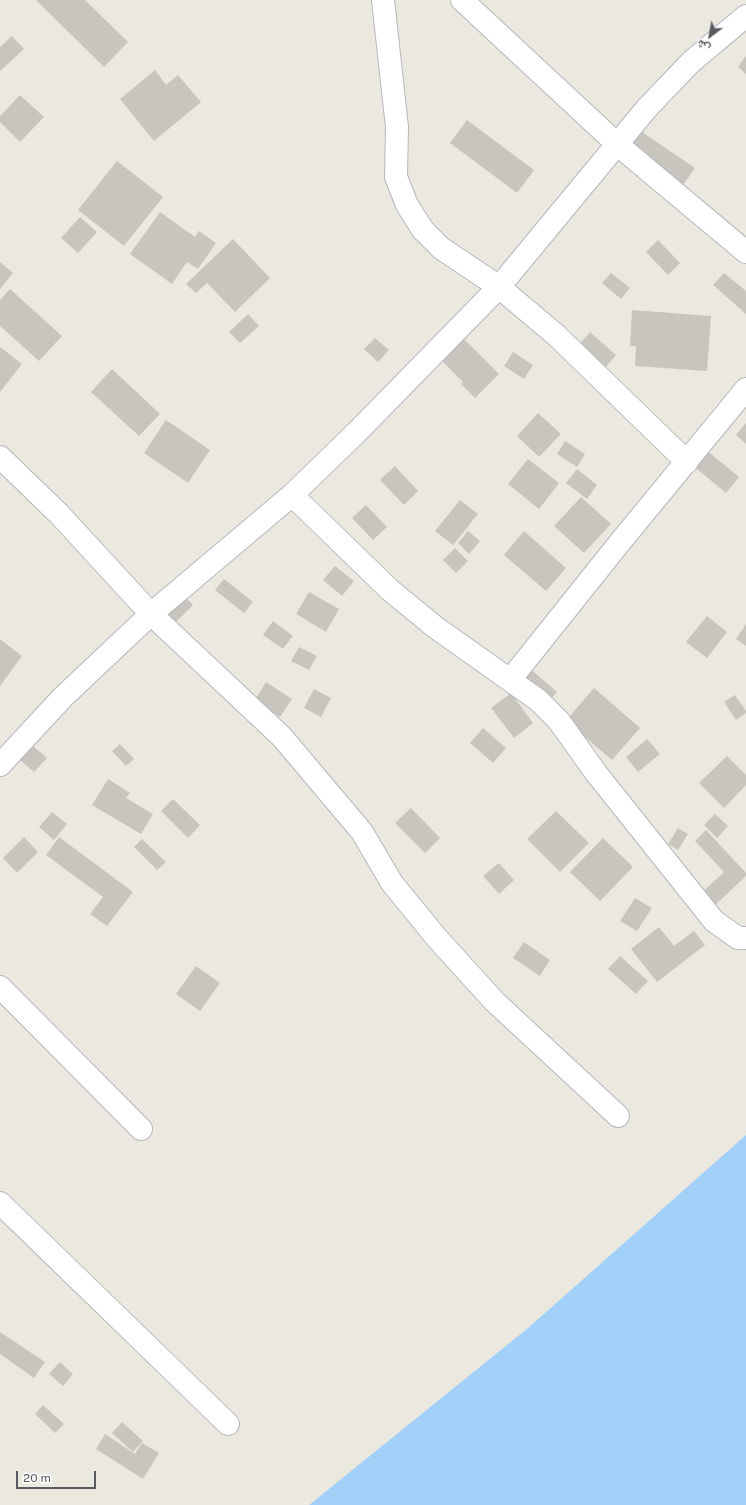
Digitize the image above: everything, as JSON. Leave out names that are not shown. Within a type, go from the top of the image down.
[{"type":"street","points":[[383,0],[397,127],[396,177],[407,205],[423,230],[441,248],[499,287],[556,335],[687,462]]},
{"type":"street","points":[[462,0],[618,145],[746,252]]},
{"type":"street","points":[[0,764],[63,697],[151,614],[292,495],[357,432],[499,287],[618,145],[647,108],[691,62],[746,16]]},
{"type":"street","points":[[510,680],[746,389]]},
{"type":"street","points":[[0,457],[60,514],[151,614],[282,737],[362,832],[397,889],[436,937],[494,1001],[618,1116]]},
{"type":"street","points":[[292,495],[390,590],[435,627],[538,700],[559,721],[596,774],[714,921],[738,938],[746,938]]},
{"type":"street","points":[[0,987],[141,1129]]},
{"type":"street","points":[[0,1203],[228,1424]]},
{"type":"water","points":[[746,1135],[746,1505],[309,1505],[528,1328]]},
{"type":"building","points":[[36,0],[85,0],[128,42],[104,67]]},
{"type":"building","points":[[12,36],[24,49],[0,71],[0,47]]},
{"type":"building","points":[[746,56],[746,74],[738,67]]},
{"type":"building","points":[[155,70],[166,85],[178,75],[201,102],[154,141],[120,99]]},
{"type":"building","points":[[20,95],[44,117],[20,142],[0,122],[0,116]]},
{"type":"building","points":[[467,120],[534,170],[517,193],[450,143]]},
{"type":"building","points":[[639,130],[695,168],[683,185],[628,147]]},
{"type":"building","points":[[117,161],[163,197],[124,246],[78,210]]},
{"type":"building","points":[[160,212],[195,237],[199,231],[216,243],[198,269],[187,262],[172,284],[130,254]]},
{"type":"building","points":[[80,217],[97,232],[78,253],[61,238]]},
{"type":"building","points":[[233,239],[270,278],[235,312],[207,283],[196,293],[186,284]]},
{"type":"building","points":[[658,240],[680,263],[668,275],[646,252]]},
{"type":"building","points":[[0,262],[13,273],[0,289]]},
{"type":"building","points":[[611,273],[630,288],[621,299],[602,283]]},
{"type":"building","points":[[724,273],[746,291],[746,314],[713,285]]},
{"type":"building","points":[[10,289],[62,336],[39,361],[0,326],[0,300]]},
{"type":"building","points":[[632,310],[711,316],[707,371],[635,366],[636,346],[630,346]]},
{"type":"building","points":[[248,314],[259,326],[240,343],[229,332]]},
{"type":"building","points":[[590,332],[616,355],[600,374],[574,350]]},
{"type":"building","points":[[461,336],[499,374],[475,398],[461,384],[463,382],[439,358]]},
{"type":"building","points":[[375,338],[389,350],[378,362],[364,349]]},
{"type":"building","points":[[0,347],[22,364],[0,392]]},
{"type":"building","points":[[513,352],[533,365],[524,379],[504,366]]},
{"type":"building","points":[[112,369],[160,414],[139,436],[91,392]]},
{"type":"building","points":[[538,413],[561,434],[539,457],[517,436]]},
{"type":"building","points":[[166,420],[210,450],[188,483],[144,453]]},
{"type":"building","points":[[746,423],[746,444],[736,435]]},
{"type":"building","points":[[565,441],[585,454],[577,467],[557,454]]},
{"type":"building","points":[[699,444],[739,477],[726,493],[686,460]]},
{"type":"building","points":[[528,459],[559,483],[539,509],[508,484]]},
{"type":"building","points":[[395,466],[418,491],[404,505],[380,480]]},
{"type":"building","points":[[577,469],[597,485],[587,499],[566,483]]},
{"type":"building","points":[[581,497],[611,524],[584,553],[554,526]]},
{"type":"building","points":[[460,500],[478,514],[453,545],[435,531]]},
{"type":"building","points":[[366,505],[387,527],[373,540],[352,518]]},
{"type":"building","points":[[468,531],[480,541],[469,554],[458,543]]},
{"type":"building","points":[[524,531],[566,568],[546,591],[504,555]]},
{"type":"building","points":[[455,548],[468,561],[456,573],[443,560]]},
{"type":"building","points":[[335,566],[354,581],[342,596],[323,580]]},
{"type":"building","points":[[224,579],[253,602],[244,613],[215,590]]},
{"type":"building","points":[[172,584],[193,605],[167,631],[145,610]]},
{"type":"building","points":[[309,592],[339,609],[326,632],[296,614]]},
{"type":"building","points":[[707,616],[727,632],[707,658],[686,642]]},
{"type":"building","points":[[273,621],[293,636],[283,649],[263,635]]},
{"type":"building","points":[[746,624],[746,646],[736,639]]},
{"type":"building","points":[[0,639],[22,656],[0,686]]},
{"type":"building","points":[[299,647],[317,656],[309,670],[291,661]]},
{"type":"building","points":[[519,659],[557,692],[544,706],[507,674]]},
{"type":"building","points":[[266,682],[292,699],[280,717],[255,700]]},
{"type":"building","points":[[594,688],[640,728],[612,760],[585,737],[581,741],[562,725]]},
{"type":"building","points":[[314,689],[331,698],[321,717],[304,708]]},
{"type":"building","points":[[511,693],[533,723],[514,738],[491,708]]},
{"type":"building","points":[[735,695],[746,711],[746,713],[736,720],[724,702]]},
{"type":"building","points":[[483,728],[506,748],[493,763],[470,743]]},
{"type":"building","points":[[25,739],[47,758],[34,772],[13,754]]},
{"type":"building","points":[[647,739],[660,754],[638,772],[626,757]]},
{"type":"building","points":[[120,744],[134,759],[126,766],[112,751]]},
{"type":"building","points":[[727,756],[746,775],[746,785],[724,808],[699,783]]},
{"type":"building","points":[[108,779],[130,793],[126,798],[153,814],[141,834],[92,805]]},
{"type":"building","points":[[173,799],[200,825],[188,838],[161,811]]},
{"type":"building","points":[[411,808],[440,838],[425,853],[395,823]]},
{"type":"building","points":[[556,811],[589,843],[560,872],[527,839]]},
{"type":"building","points":[[52,812],[67,824],[54,840],[39,827]]},
{"type":"building","points":[[715,814],[728,826],[717,838],[704,825]]},
{"type":"building","points":[[678,828],[688,834],[678,850],[668,844]]},
{"type":"building","points":[[706,830],[746,873],[746,876],[710,910],[697,897],[724,872],[695,841]]},
{"type":"building","points":[[24,837],[38,852],[17,873],[3,858]]},
{"type":"building","points":[[59,837],[133,892],[107,926],[90,914],[103,897],[46,855]]},
{"type":"building","points":[[603,838],[633,867],[600,901],[570,872]]},
{"type":"building","points":[[142,839],[166,862],[157,870],[134,847]]},
{"type":"building","points":[[499,863],[514,880],[499,894],[483,876]]},
{"type":"building","points":[[635,898],[652,908],[637,931],[620,921]]},
{"type":"building","points":[[659,927],[674,946],[694,931],[705,945],[657,982],[631,949]]},
{"type":"building","points":[[524,942],[550,960],[540,976],[513,958]]},
{"type":"building","points":[[620,956],[648,981],[636,994],[608,969]]},
{"type":"building","points":[[196,966],[220,983],[200,1011],[176,994]]},
{"type":"building","points":[[0,1332],[45,1362],[34,1378],[0,1354]]},
{"type":"building","points":[[60,1362],[73,1374],[63,1386],[49,1374]]},
{"type":"building","points":[[43,1405],[64,1424],[55,1433],[35,1414]]},
{"type":"building","points":[[122,1422],[143,1441],[133,1452],[112,1433]]},
{"type":"building","points":[[105,1434],[135,1454],[142,1443],[159,1453],[143,1479],[96,1449]]}]
